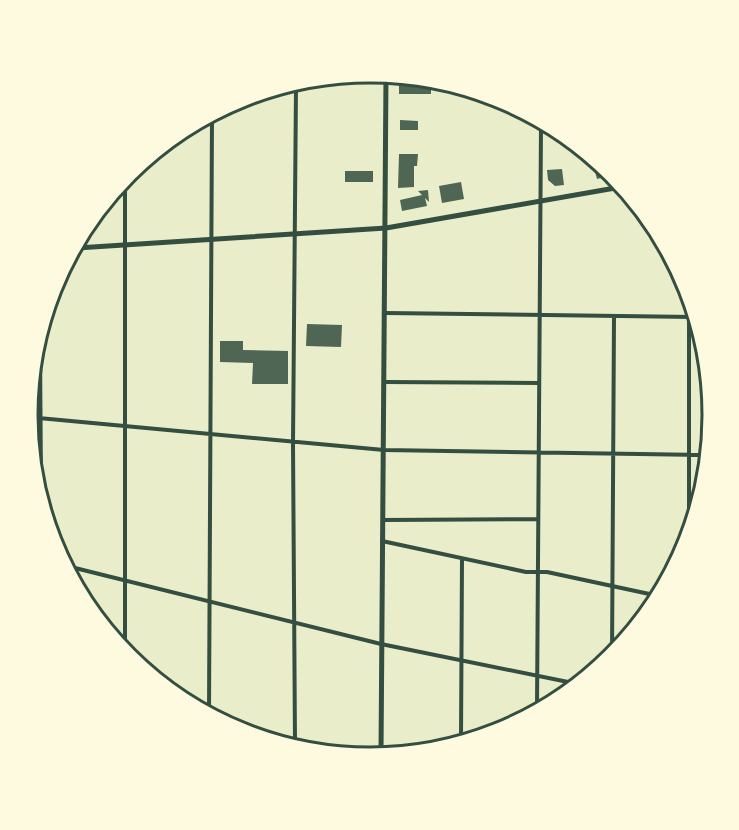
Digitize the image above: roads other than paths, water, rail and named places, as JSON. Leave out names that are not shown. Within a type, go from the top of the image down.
[{"type":"main road","points":[[381,746],[386,84]]},
{"type":"main road","points":[[83,248],[386,228],[612,189]]},
{"type":"street","points":[[295,739],[293,443],[296,91]]},
{"type":"street","points":[[209,706],[212,123]]},
{"type":"street","points":[[537,702],[540,130]]},
{"type":"street","points":[[125,191],[125,639]]},
{"type":"street","points":[[384,313],[687,317]]},
{"type":"street","points":[[612,641],[614,317]]},
{"type":"street","points":[[689,503],[691,333]]},
{"type":"street","points":[[40,372],[41,462]]},
{"type":"street","points":[[384,382],[539,383]]},
{"type":"street","points":[[40,418],[384,450],[699,455]]},
{"type":"street","points":[[383,520],[538,519]]},
{"type":"street","points":[[382,541],[462,559],[649,594]]},
{"type":"street","points":[[461,734],[462,559]]},
{"type":"street","points":[[75,568],[381,644],[567,682]]}]
